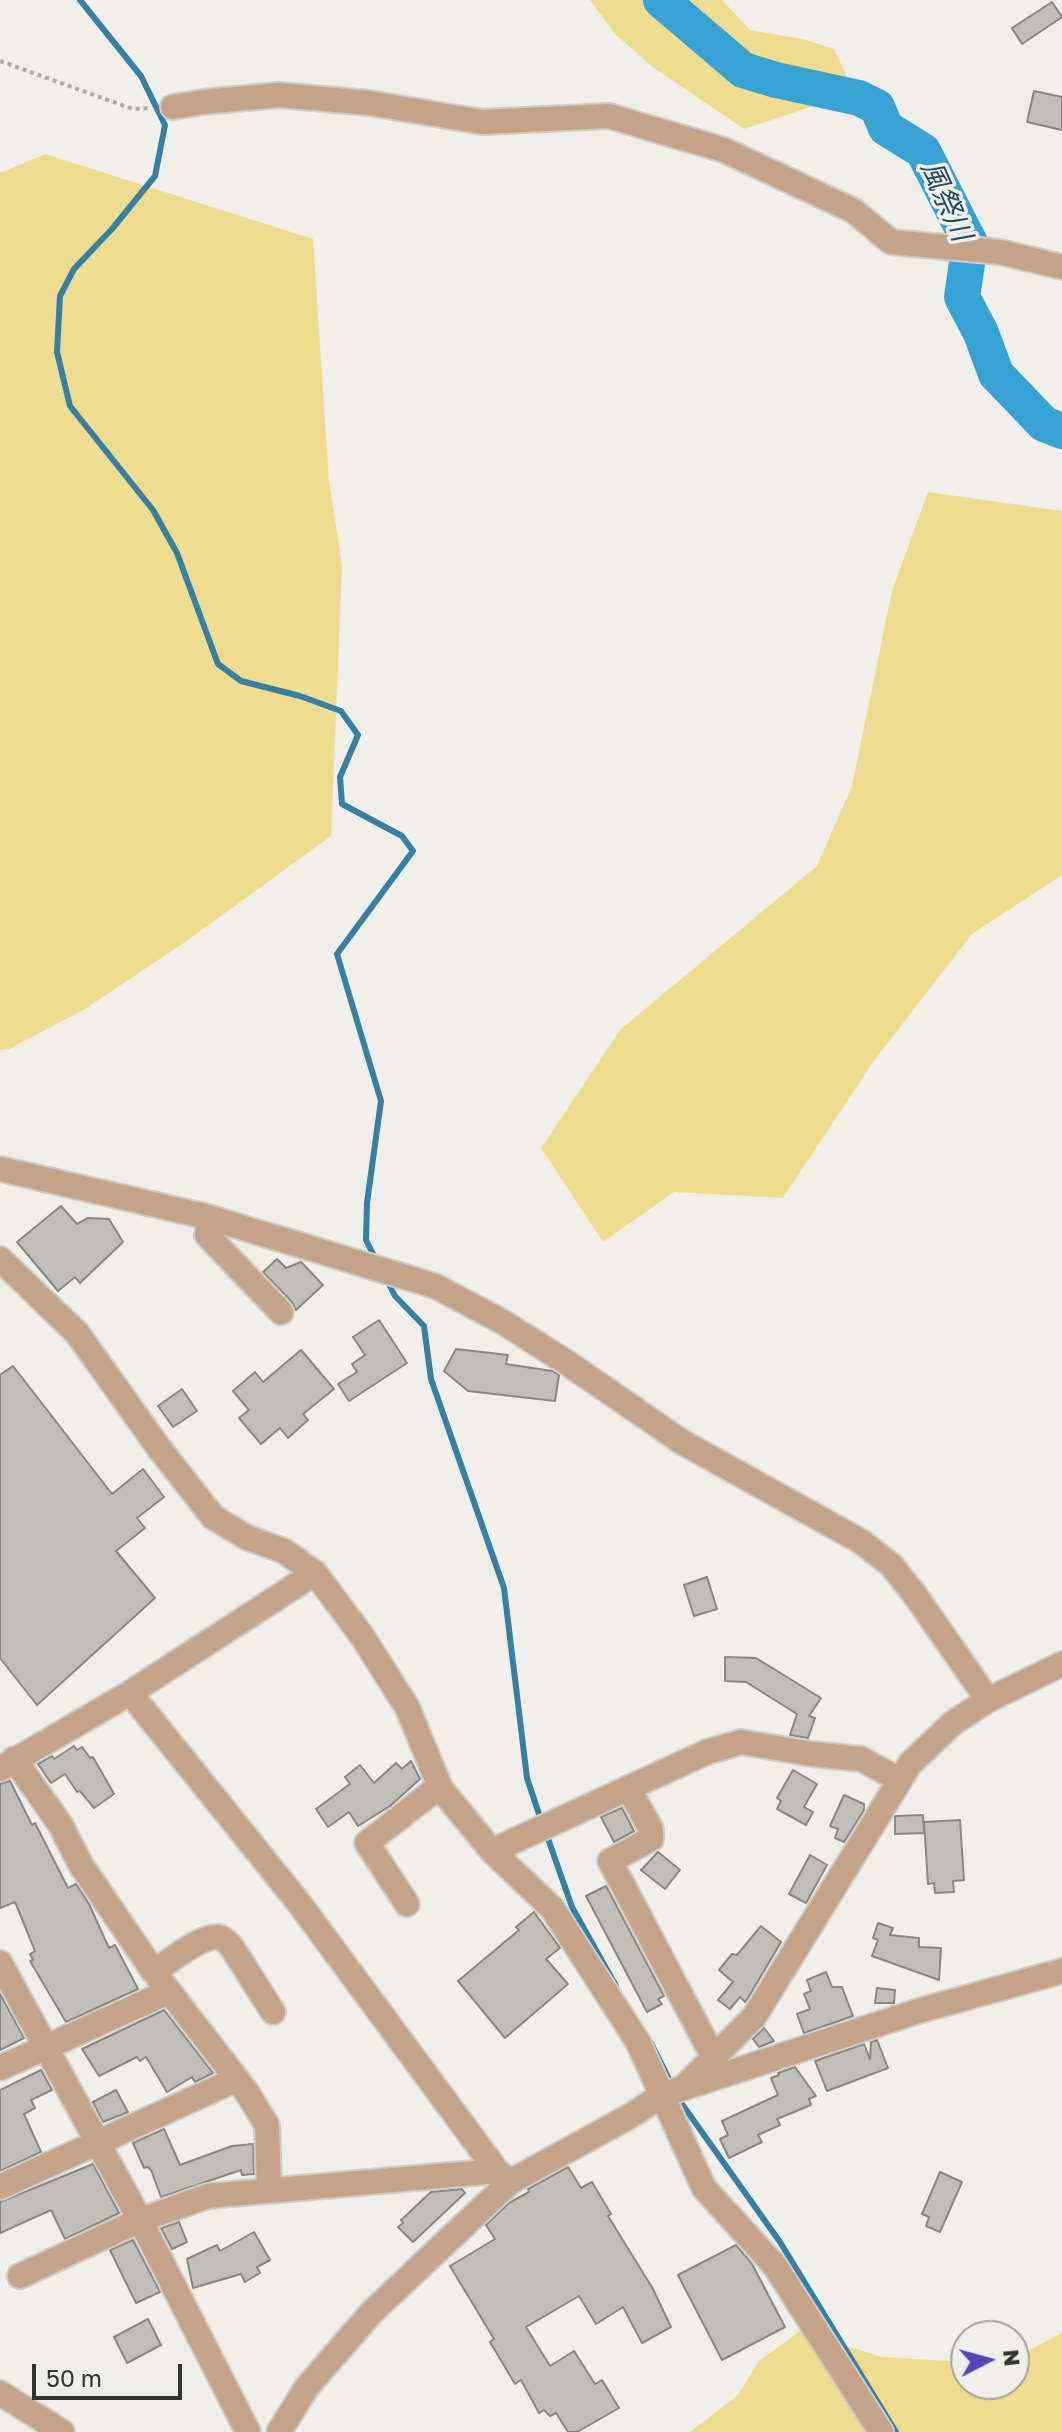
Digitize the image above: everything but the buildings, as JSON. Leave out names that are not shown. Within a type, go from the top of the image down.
[{"type":"street","points":[[173,107],[279,95],[369,103],[482,122],[609,116],[724,150],[854,211],[891,242],[1000,252],[1062,267]]},
{"type":"street","points":[[0,1169],[211,1218],[435,1286],[501,1321],[682,1442],[862,1542],[892,1566],[988,1700]]},
{"type":"street","points":[[211,1218],[207,1235],[281,1312]]},
{"type":"street","points":[[0,1259],[77,1333],[159,1448],[213,1517],[246,1537],[284,1551],[315,1573],[362,1636],[407,1707],[440,1786],[492,1851],[552,1908],[672,2092],[704,2188],[775,2266],[881,2432]]},
{"type":"street","points":[[269,2189],[267,2125],[237,2079],[154,1972],[81,1865],[60,1824],[7,1764],[130,1693],[315,1573]]},
{"type":"street","points":[[288,2429],[307,2387],[372,2312],[503,2176],[632,2115],[672,2092],[714,2058],[754,2017],[910,1764],[953,1723],[988,1700],[1062,1664]]},
{"type":"street","points":[[130,1693],[299,1903],[503,2176]]},
{"type":"street","points":[[492,1851],[707,1752],[741,1742],[861,1759],[900,1780]]},
{"type":"street","points":[[407,1904],[367,1843],[440,1786]]},
{"type":"street","points":[[628,1788],[651,1829],[651,1839],[610,1861],[714,2058]]},
{"type":"street","points":[[154,1972],[204,1940],[217,1937],[228,1942],[273,2012]]},
{"type":"street","points":[[0,1963],[140,2220],[248,2432]]},
{"type":"street","points":[[672,2092],[915,2012],[1062,1971]]},
{"type":"street","points":[[0,2068],[168,1992]]},
{"type":"street","points":[[0,2187],[237,2079]]},
{"type":"street","points":[[20,2276],[140,2220],[208,2196],[269,2189],[503,2176]]},
{"type":"street","points":[[0,2393],[62,2432]]},
{"type":"path","points":[[0,61],[133,109]]},
{"type":"shaded area","points":[[590,0],[722,0],[750,30],[803,39],[834,49],[849,81],[844,96],[744,129],[654,68],[615,34]]},
{"type":"shaded area","points":[[45,154],[313,239],[329,481],[342,566],[331,836],[188,940],[85,1009],[9,1049],[0,1050],[0,173]]},
{"type":"shaded area","points":[[928,492],[1062,511],[1062,875],[972,934],[873,1062],[783,1198],[674,1192],[603,1242],[541,1148],[621,1029],[817,866],[852,786],[892,591]]},
{"type":"shaded area","points":[[800,2331],[881,2357],[950,2361],[950,2400],[1030,2400],[1030,2350],[1062,2333],[1062,2432],[690,2432],[738,2395],[759,2361]]},
{"type":"waterway","points":[[80,0],[141,76],[165,125],[155,176],[74,269],[60,296],[57,352],[70,406],[153,510],[177,553],[218,664],[241,681],[300,696],[341,711],[358,735],[340,777],[342,804],[402,836],[413,851],[337,954],[381,1101],[367,1203],[366,1240],[376,1260]]},
{"type":"waterway","name":"風祭川","points":[[661,0],[743,70],[859,98],[877,107],[886,128],[923,151],[970,243],[962,297],[981,333],[996,374],[1044,424],[1062,431]]},
{"type":"waterway","points":[[387,1280],[395,1296],[424,1326],[431,1379],[504,1588],[527,1778],[542,1823]]},
{"type":"waterway","points":[[546,1833],[572,1907],[616,1986]]},
{"type":"waterway","points":[[651,2043],[673,2087]]},
{"type":"waterway","points":[[677,2097],[780,2242],[896,2432]]}]
